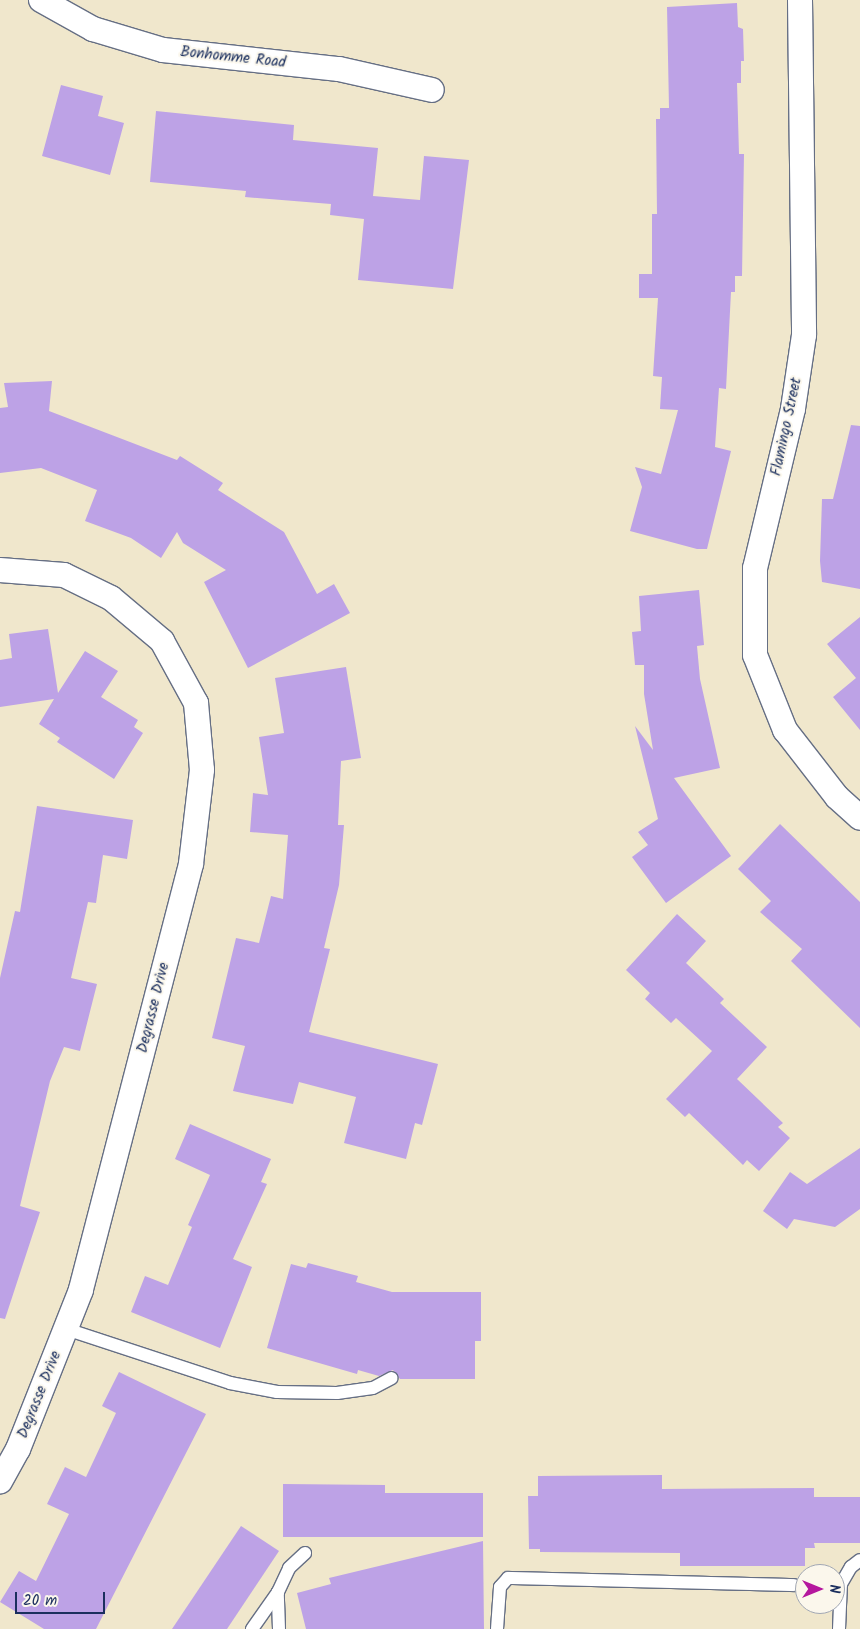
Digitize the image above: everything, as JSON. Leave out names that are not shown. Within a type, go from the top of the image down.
[{"type":"street","name":"Bonhomme Road","points":[[41,0],[93,29],[163,50],[339,69],[432,90]]},
{"type":"street","name":"Flamingo Street","points":[[800,0],[804,335],[793,408],[755,568],[755,655],[785,730],[837,797],[860,818]]},
{"type":"street","name":"Degrasse Drive","points":[[0,570],[64,575],[111,598],[162,641],[196,703],[202,770],[191,864],[81,1290],[18,1449],[0,1482]]},
{"type":"lane","points":[[66,1330],[230,1383],[277,1392],[337,1394],[373,1388],[392,1378]]},
{"type":"lane","points":[[252,1629],[278,1592],[289,1568],[305,1553]]},
{"type":"lane","points":[[840,1629],[841,1584],[851,1567],[860,1560]]},
{"type":"lane","points":[[497,1629],[500,1587],[508,1578],[794,1585]]},
{"type":"lane","points":[[278,1592],[279,1629]]},
{"type":"building","points":[[737,3],[738,27],[743,29],[744,61],[741,61],[741,83],[737,83],[739,154],[744,154],[742,276],[735,276],[735,292],[731,292],[726,389],[719,388],[715,447],[731,451],[707,549],[697,549],[630,531],[642,487],[635,467],[661,474],[678,410],[660,409],[662,377],[653,376],[658,298],[639,298],[639,274],[652,274],[652,214],[657,214],[656,119],[660,119],[660,108],[669,108],[667,7]]},
{"type":"building","points":[[61,85],[103,96],[98,116],[124,123],[110,175],[42,156]]},
{"type":"building","points":[[156,111],[294,125],[293,140],[378,148],[373,196],[420,200],[424,156],[469,160],[453,289],[358,280],[364,219],[330,215],[331,204],[245,197],[246,191],[150,182]]},
{"type":"building","points":[[52,381],[49,411],[177,460],[180,456],[223,483],[218,490],[284,532],[317,594],[334,584],[350,613],[248,668],[204,582],[226,570],[183,543],[177,532],[161,558],[131,538],[85,521],[97,490],[41,468],[0,473],[0,408],[8,407],[4,383]]},
{"type":"building","points":[[851,425],[860,426],[860,589],[822,582],[820,561],[822,499],[833,499]]},
{"type":"building","points":[[699,590],[704,645],[697,646],[700,679],[720,768],[674,778],[731,856],[666,903],[632,857],[648,845],[638,832],[658,819],[635,726],[653,750],[644,694],[644,665],[635,665],[632,632],[641,631],[639,596]]},
{"type":"building","points":[[860,617],[860,730],[833,697],[856,678],[827,644]]},
{"type":"building","points":[[48,629],[58,693],[85,651],[118,671],[101,697],[138,720],[134,727],[143,733],[114,779],[57,742],[60,738],[39,724],[54,699],[0,707],[0,660],[12,658],[9,634]]},
{"type":"building","points":[[346,667],[361,758],[341,761],[338,825],[344,825],[339,885],[324,948],[330,949],[309,1032],[438,1064],[422,1125],[415,1123],[406,1159],[344,1143],[356,1097],[299,1082],[293,1104],[233,1091],[245,1046],[212,1038],[236,938],[259,943],[271,896],[283,899],[288,835],[250,832],[253,793],[268,795],[259,737],[284,733],[275,678]]},
{"type":"building","points":[[37,806],[133,820],[127,859],[103,855],[96,903],[88,902],[71,978],[97,984],[80,1051],[64,1047],[50,1081],[20,1206],[40,1212],[5,1319],[0,1318],[0,978],[15,911],[20,912]]},
{"type":"building","points":[[780,824],[860,902],[860,1028],[791,961],[802,949],[760,912],[771,901],[738,869]]},
{"type":"building","points":[[677,914],[706,941],[686,963],[724,999],[720,1003],[767,1047],[737,1079],[783,1123],[778,1127],[790,1138],[759,1171],[747,1160],[743,1165],[689,1113],[685,1117],[666,1099],[712,1051],[676,1018],[671,1023],[645,999],[650,993],[626,970]]},
{"type":"building","points":[[190,1124],[271,1159],[261,1182],[267,1184],[233,1259],[252,1267],[220,1348],[131,1312],[145,1276],[168,1285],[192,1227],[188,1225],[210,1175],[175,1159]]},
{"type":"building","points":[[860,1148],[860,1209],[835,1227],[794,1219],[787,1229],[763,1211],[790,1172],[807,1184]]},
{"type":"building","points":[[308,1263],[358,1276],[356,1282],[392,1292],[481,1292],[481,1341],[475,1341],[475,1379],[400,1379],[393,1370],[379,1376],[358,1370],[357,1374],[267,1348],[291,1264],[306,1268]]},
{"type":"building","points":[[119,1372],[206,1414],[96,1629],[44,1629],[0,1602],[19,1571],[36,1581],[69,1514],[47,1504],[65,1467],[86,1477],[116,1413],[102,1406]]},
{"type":"building","points":[[662,1475],[662,1489],[814,1488],[814,1497],[860,1497],[860,1543],[814,1543],[815,1548],[805,1548],[805,1564],[795,1564],[795,1566],[680,1566],[680,1553],[540,1552],[540,1549],[529,1549],[528,1496],[538,1496],[538,1476]]},
{"type":"building","points":[[283,1484],[385,1485],[385,1493],[483,1493],[483,1537],[283,1537]]},
{"type":"building","points":[[241,1526],[279,1551],[227,1629],[172,1629]]},
{"type":"building","points":[[483,1541],[484,1629],[306,1629],[297,1593],[331,1584],[329,1578]]}]
